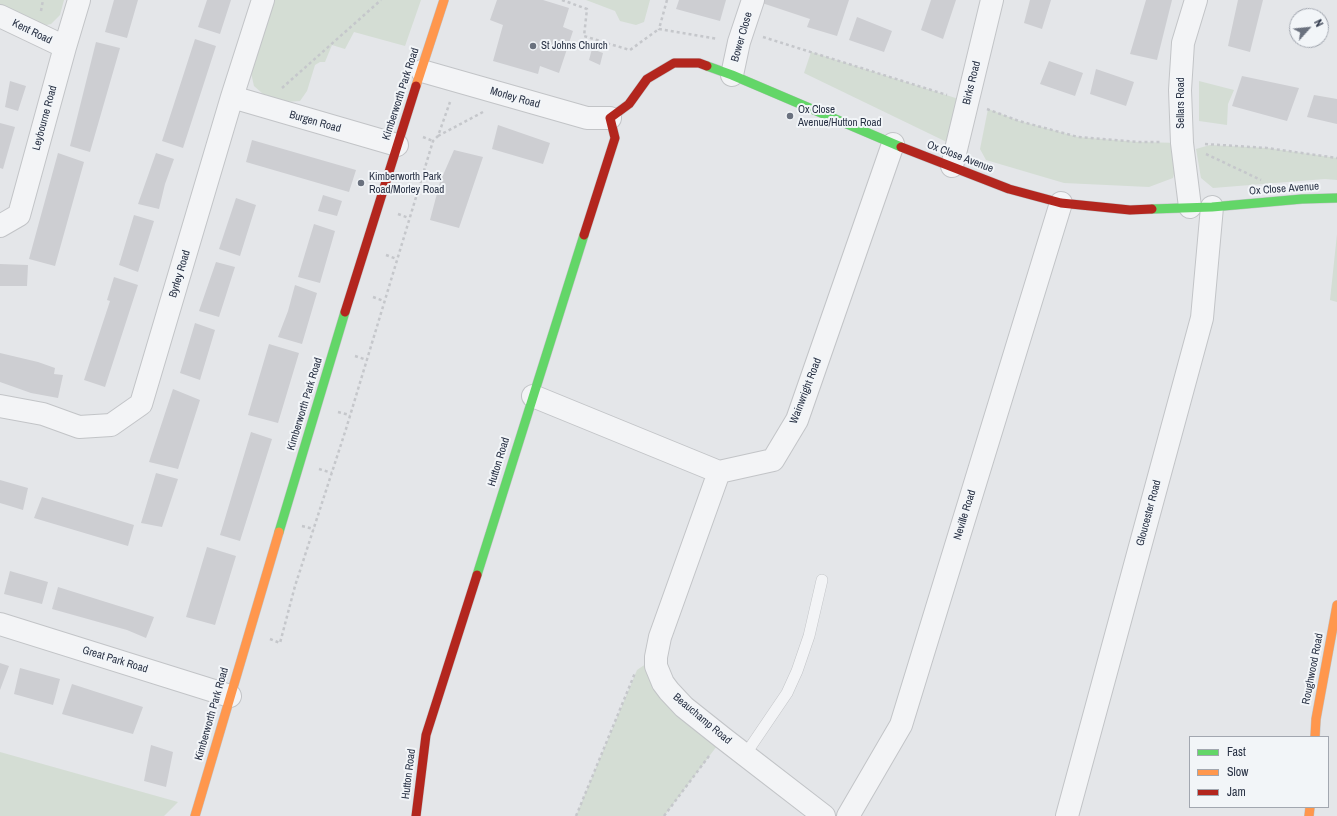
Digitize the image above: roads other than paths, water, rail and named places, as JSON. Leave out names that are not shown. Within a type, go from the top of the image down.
[{"type":"street","name":"Leybourne Road","points":[[0,226],[19,215],[79,0]]},
{"type":"street","name":"Byrley Road","points":[[0,406],[43,414],[79,427],[110,424],[141,404],[232,97],[263,0]]},
{"type":"street","name":"Kimberworth Park Road","points":[[195,816],[316,406],[397,145],[444,0]]},
{"type":"street","name":"Bower Close","points":[[732,75],[741,36],[753,0]]},
{"type":"street","name":"Birks Road","points":[[952,166],[992,0]]},
{"type":"street","name":"Sellars Road","points":[[1190,207],[1182,143],[1180,90],[1183,43],[1196,0]]},
{"type":"street","name":"Kent Road","points":[[0,16],[65,48]]},
{"type":"street","name":"Ox Close Avenue","points":[[610,118],[629,104],[647,79],[674,63],[699,63],[732,75],[893,144],[1009,189],[1060,204],[1130,210],[1337,198]]},
{"type":"street","name":"Morley Road","points":[[422,71],[587,118],[610,118]]},
{"type":"street","name":"Burgen Road","points":[[232,97],[397,145]]},
{"type":"street","name":"Hutton Road","points":[[416,816],[426,735],[615,138],[610,118]]},
{"type":"street","name":"Wainwright Road","points":[[720,472],[773,460],[797,420],[893,144]]},
{"type":"street","name":"Neville Road","points":[[848,816],[901,725],[1060,204]]},
{"type":"street","name":"Gloucester Road","points":[[1067,816],[1202,318],[1212,206]]},
{"type":"street","points":[[533,396],[720,472]]},
{"type":"street","name":"Beauchamp Road","points":[[720,472],[660,637],[656,657],[656,666],[663,683],[684,706],[824,816]]},
{"type":"street","name":"Roughwood Road","points":[[1314,736],[1337,605]]},
{"type":"street","name":"Great Park Road","points":[[0,624],[230,696]]},
{"type":"lane","points":[[745,755],[787,693],[797,671],[809,636],[822,580]]},
{"type":"place","name":"St Johns Church","points":[[533,46]]},
{"type":"place","name":"Ox Close Avenue/Hutton Road","points":[[790,116]]},
{"type":"place","name":"Kimberworth Park Road/Morley Road","points":[[361,183]]}]
